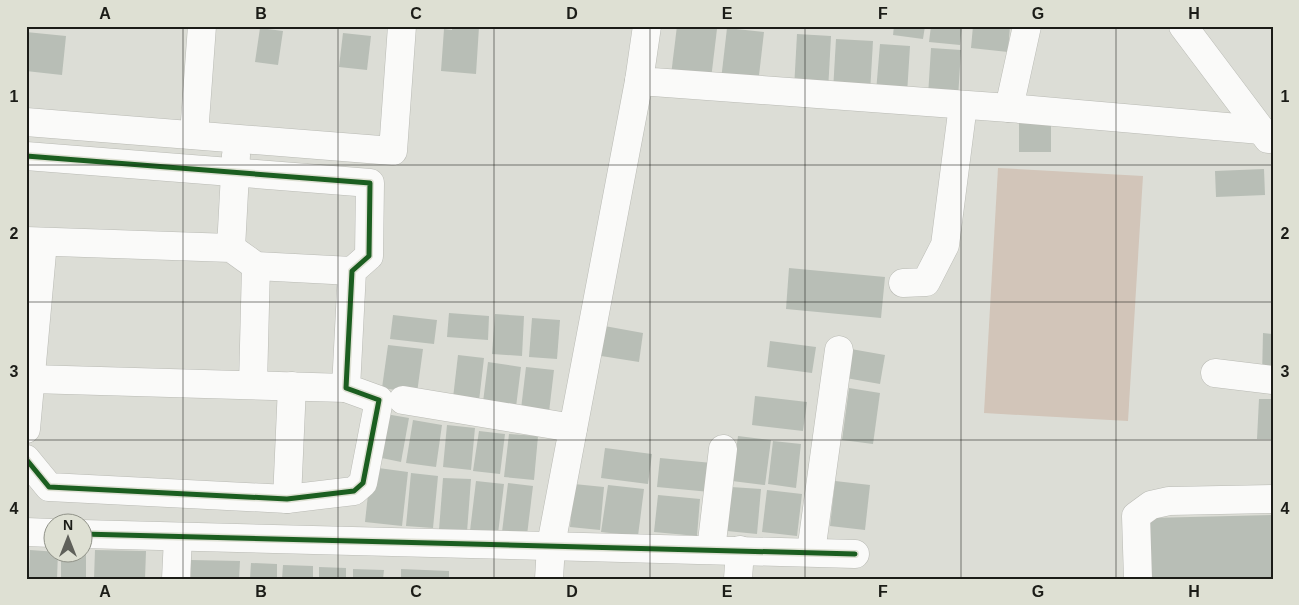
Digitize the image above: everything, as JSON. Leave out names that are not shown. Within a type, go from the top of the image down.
[{"type":"street","points":[[194,136],[202,26]]},
{"type":"street","points":[[26,122],[393,151],[402,26]]},
{"type":"street","points":[[549,579],[551,545],[639,81],[647,26]]},
{"type":"street","points":[[1009,108],[1027,26]]},
{"type":"street","points":[[1183,26],[1267,138]]},
{"type":"street","points":[[639,81],[1009,108],[1267,138]]},
{"type":"street","points":[[904,283],[926,282],[945,245],[963,105]]},
{"type":"street","points":[[231,248],[234,173],[238,139]]},
{"type":"street","points":[[26,156],[370,184],[369,256],[352,271],[256,266],[231,248],[34,242],[31,379],[26,429]]},
{"type":"street","points":[[253,385],[256,266]]},
{"type":"street","points":[[346,388],[352,271]]},
{"type":"street","points":[[811,552],[839,350]]},
{"type":"street","points":[[1215,374],[1273,380]]},
{"type":"street","points":[[26,458],[49,487],[287,500],[354,491],[363,483],[378,400],[346,388],[31,379]]},
{"type":"street","points":[[287,500],[292,386]]},
{"type":"street","points":[[403,400],[573,428]]},
{"type":"street","points":[[711,550],[723,449]]},
{"type":"street","points":[[1138,579],[1136,516],[1151,505],[1169,501],[1273,499]]},
{"type":"street","points":[[26,532],[42,533]]},
{"type":"street","points":[[92,534],[855,554]]},
{"type":"street","points":[[176,579],[178,538]]},
{"type":"street","points":[[738,579],[740,550]]},
{"type":"shaded area","points":[[998,168],[1143,176],[1128,421],[984,413]]},
{"type":"building","points":[[452,26],[479,27],[476,74],[441,71],[444,29],[452,30]]},
{"type":"building","points":[[677,26],[717,29],[711,79],[671,75]]},
{"type":"building","points":[[894,26],[925,26],[923,39],[893,35]]},
{"type":"building","points":[[931,26],[962,26],[960,45],[929,42]]},
{"type":"building","points":[[973,26],[1010,26],[1008,52],[971,48]]},
{"type":"building","points":[[260,28],[283,31],[278,65],[255,62]]},
{"type":"building","points":[[727,28],[764,32],[758,84],[721,80]]},
{"type":"building","points":[[26,32],[66,36],[62,75],[26,71]]},
{"type":"building","points":[[343,33],[371,36],[367,70],[339,67]]},
{"type":"building","points":[[797,34],[831,36],[828,91],[794,89]]},
{"type":"building","points":[[836,39],[873,41],[870,93],[833,91]]},
{"type":"building","points":[[880,44],[910,46],[907,94],[876,92]]},
{"type":"building","points":[[931,48],[961,50],[958,98],[928,96]]},
{"type":"building","points":[[1019,117],[1051,117],[1051,152],[1019,152]]},
{"type":"building","points":[[1264,169],[1265,195],[1216,197],[1215,171]]},
{"type":"building","points":[[789,268],[885,277],[881,318],[786,309]]},
{"type":"building","points":[[449,313],[489,316],[488,340],[447,337]]},
{"type":"building","points":[[495,314],[524,316],[522,356],[492,354]]},
{"type":"building","points":[[393,315],[437,320],[434,344],[390,339]]},
{"type":"building","points":[[532,318],[560,320],[557,359],[529,357]]},
{"type":"building","points":[[599,325],[643,333],[639,362],[595,355]]},
{"type":"building","points":[[1263,333],[1273,334],[1273,378],[1262,377]]},
{"type":"building","points":[[770,341],[816,347],[812,373],[767,367]]},
{"type":"building","points":[[388,345],[423,349],[417,393],[382,388]]},
{"type":"building","points":[[851,349],[885,355],[880,384],[846,378]]},
{"type":"building","points":[[458,355],[484,358],[479,401],[453,398]]},
{"type":"building","points":[[488,362],[521,367],[516,407],[483,402]]},
{"type":"building","points":[[526,367],[554,370],[549,412],[521,409]]},
{"type":"building","points":[[849,388],[880,393],[873,444],[842,440]]},
{"type":"building","points":[[755,396],[807,402],[803,431],[752,425]]},
{"type":"building","points":[[1259,399],[1273,399],[1273,439],[1257,439]]},
{"type":"building","points":[[380,413],[409,418],[401,462],[372,456]]},
{"type":"building","points":[[413,420],[442,425],[436,467],[406,463]]},
{"type":"building","points":[[447,425],[475,428],[471,470],[443,467]]},
{"type":"building","points":[[479,431],[505,434],[500,474],[473,471]]},
{"type":"building","points":[[509,434],[538,436],[534,480],[504,477]]},
{"type":"building","points":[[738,436],[771,440],[765,485],[732,481]]},
{"type":"building","points":[[773,441],[801,444],[796,488],[768,484]]},
{"type":"building","points":[[605,448],[652,454],[648,484],[601,478]]},
{"type":"building","points":[[660,458],[712,463],[710,492],[657,487]]},
{"type":"building","points":[[371,467],[408,472],[402,526],[365,522]]},
{"type":"building","points":[[411,473],[438,476],[433,528],[406,526]]},
{"type":"building","points":[[443,478],[471,479],[467,532],[439,530]]},
{"type":"building","points":[[476,481],[504,484],[498,534],[470,531]]},
{"type":"building","points":[[835,481],[870,485],[865,530],[830,526]]},
{"type":"building","points":[[508,483],[533,486],[527,535],[502,532]]},
{"type":"building","points":[[574,484],[604,487],[600,530],[570,527]]},
{"type":"building","points":[[608,485],[644,489],[638,536],[601,532]]},
{"type":"building","points":[[731,487],[761,489],[757,534],[727,531]]},
{"type":"building","points":[[767,490],[802,494],[797,536],[762,532]]},
{"type":"building","points":[[658,495],[700,499],[697,536],[654,532]]},
{"type":"building","points":[[1273,515],[1273,579],[1152,579],[1150,518]]},
{"type":"building","points":[[30,550],[42,551],[42,562],[58,562],[57,579],[29,579]]},
{"type":"building","points":[[95,550],[146,551],[145,579],[94,579]]},
{"type":"building","points":[[191,560],[240,561],[239,579],[191,579]]},
{"type":"building","points":[[61,562],[86,562],[86,579],[61,579]]},
{"type":"building","points":[[251,563],[277,564],[277,579],[250,579]]},
{"type":"building","points":[[283,565],[313,566],[313,579],[282,579]]},
{"type":"building","points":[[319,567],[346,568],[346,579],[319,579]]},
{"type":"building","points":[[353,569],[384,570],[383,579],[353,579]]},
{"type":"building","points":[[401,569],[449,571],[449,579],[401,579]]},
{"type":"cycle path","points":[[26,156],[370,183],[369,256],[352,271],[346,388],[379,400],[363,483],[354,491],[287,499],[49,487],[26,459]]},
{"type":"cycle path","points":[[92,534],[855,554]]}]
